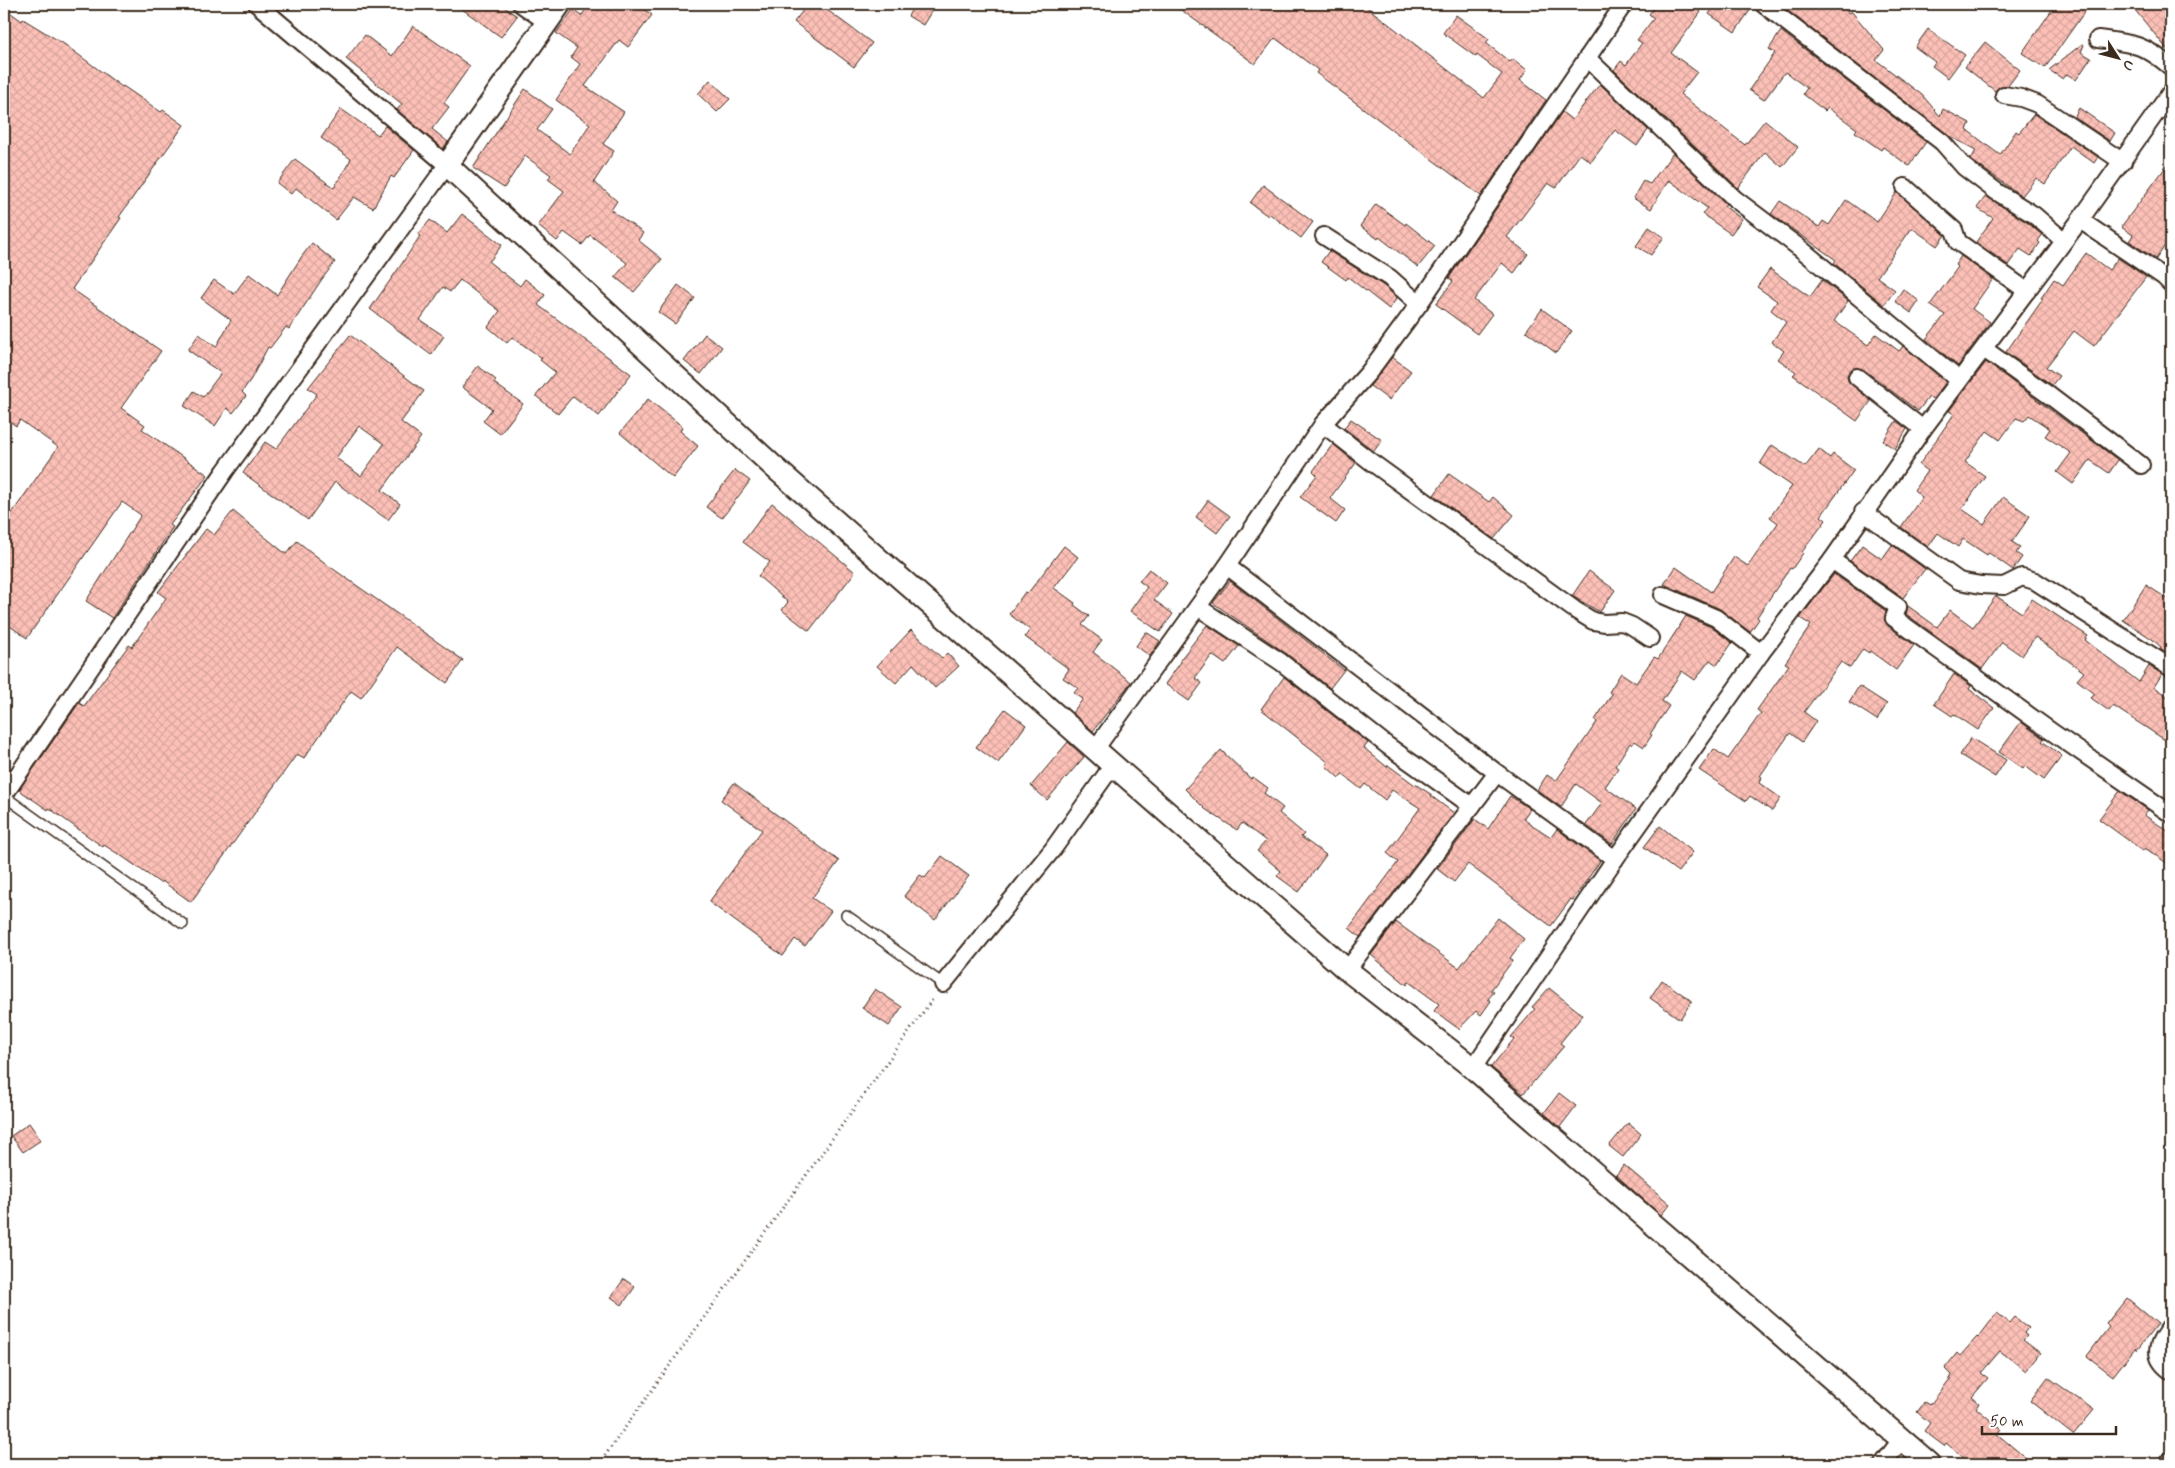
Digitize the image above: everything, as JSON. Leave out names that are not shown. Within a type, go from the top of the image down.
[{"type":"street","points":[[257,4],[447,165],[774,466],[1347,970],[1473,1068],[1900,1441],[1930,1464]]},
{"type":"street","points":[[521,4],[548,22]]},
{"type":"street","points":[[4,796],[225,471],[447,165],[560,4]]},
{"type":"street","points":[[1096,748],[1227,566],[1323,424],[1370,372],[1419,304],[1624,4]]},
{"type":"street","points":[[1762,4],[1942,142],[1964,168],[1997,192],[2034,215],[2063,240]]},
{"type":"street","points":[[2098,39],[2135,44],[2146,48],[2171,67]]},
{"type":"street","points":[[1587,58],[1736,198],[1960,380]]},
{"type":"street","points":[[1473,1068],[1614,859],[1761,653],[1832,560],[1923,429],[2123,162],[2171,92]]},
{"type":"street","points":[[2004,96],[2021,98],[2037,104],[2123,162]]},
{"type":"street","points":[[1905,187],[1954,230],[1958,242],[2027,291]]},
{"type":"street","points":[[2080,220],[2164,277],[2171,284]]},
{"type":"street","points":[[1324,236],[1390,278],[1419,304]]},
{"type":"street","points":[[1984,349],[2141,465]]},
{"type":"street","points":[[1857,377],[1923,429]]},
{"type":"street","points":[[1323,424],[1370,461],[1575,610],[1598,622],[1622,622],[1650,638]]},
{"type":"street","points":[[1864,512],[1959,581],[1981,585],[2004,586],[2022,577],[2035,581],[2171,668]]},
{"type":"street","points":[[1832,560],[1898,607],[1894,618],[2052,732],[2171,814]]},
{"type":"street","points":[[1227,566],[1497,773],[1614,859]]},
{"type":"street","points":[[1663,596],[1716,618],[1761,653]]},
{"type":"street","points":[[1198,607],[1281,662],[1388,746],[1472,806]]},
{"type":"street","points":[[943,984],[1053,849],[1113,765]]},
{"type":"street","points":[[1347,970],[1497,773]]},
{"type":"street","points":[[2171,1326],[2163,1337],[2157,1355],[2171,1372]]},
{"type":"street","points":[[1883,1464],[1900,1441]]},
{"type":"street","points":[[2168,1464],[2171,1460]]},
{"type":"lane","points":[[4,796],[183,924]]},
{"type":"lane","points":[[846,915],[943,984]]},
{"type":"path","points":[[599,1464],[943,984]]},
{"type":"building","points":[[455,4],[500,4],[517,16],[501,37]]},
{"type":"building","points":[[590,4],[636,4],[652,15],[628,47],[619,40],[585,86],[624,112],[603,144],[614,151],[594,182],[617,201],[611,210],[643,233],[638,240],[662,259],[634,292],[615,277],[627,263],[590,235],[582,245],[564,232],[557,241],[538,226],[564,191],[548,179],[551,175],[525,156],[504,188],[473,168],[525,89],[552,109],[537,130],[570,154],[590,124],[556,100],[580,64],[571,57],[577,48],[556,33],[573,10],[581,16]]},
{"type":"building","points":[[808,4],[819,4],[872,43],[854,67],[794,22]]},
{"type":"building","points":[[915,4],[936,4],[923,25],[908,16]]},
{"type":"building","points":[[1173,4],[1363,4],[1484,98],[1502,74],[1443,33],[1456,15],[1489,39],[1486,43],[1510,62],[1513,59],[1527,70],[1520,80],[1546,100],[1481,196],[1316,73],[1318,70],[1275,38],[1255,64]]},
{"type":"building","points":[[1657,4],[1690,4],[1701,12],[1671,53],[1697,72],[1680,94],[1745,145],[1765,120],[1798,147],[1782,167],[1765,152],[1738,188],[1614,70],[1621,61],[1626,65],[1642,43],[1637,40],[1654,18],[1649,14]]},
{"type":"building","points":[[1716,4],[1753,4],[1753,6],[1735,32],[1709,14]]},
{"type":"building","points":[[1792,4],[1837,4],[1849,13],[1851,11],[1884,50],[1876,60],[1922,95],[1940,116],[1943,109],[1970,123],[1967,130],[2000,155],[2016,131],[2019,133],[2034,114],[2098,157],[2094,163],[2071,146],[2045,184],[2036,178],[2022,196],[1971,160],[1976,150],[1951,137],[1787,10]]},
{"type":"building","points":[[2056,4],[2090,4],[2045,68],[2022,53]]},
{"type":"building","points":[[2130,4],[2171,4],[2171,54]]},
{"type":"building","points":[[4,8],[22,21],[23,19],[64,44],[122,87],[161,112],[163,110],[184,125],[119,217],[121,218],[72,289],[161,351],[121,408],[145,425],[142,429],[208,475],[170,525],[173,527],[112,618],[86,601],[141,515],[122,502],[27,638],[4,622],[4,512],[10,516],[58,447],[20,420],[16,426],[4,417]]},
{"type":"building","points":[[413,26],[470,66],[444,103],[449,107],[432,129],[448,142],[443,149],[397,110],[402,104],[346,59],[365,35],[392,56]]},
{"type":"building","points":[[1928,29],[1965,55],[1948,78],[1932,66],[1935,62],[1915,47]]},
{"type":"building","points":[[1781,31],[1926,142],[1909,166],[1883,147],[1881,150],[1855,132],[1857,129],[1828,108],[1825,111],[1803,94],[1807,88],[1785,72],[1764,100],[1749,90],[1775,53],[1769,49]]},
{"type":"building","points":[[1985,42],[2020,70],[2008,86],[2000,86],[1995,91],[1965,67]]},
{"type":"building","points":[[2082,44],[2084,45],[2081,52],[2091,58],[2076,80],[2067,74],[2063,79],[2049,70]]},
{"type":"building","points":[[710,80],[730,99],[717,112],[698,94]]},
{"type":"building","points":[[1600,84],[1648,130],[1637,146],[1615,130],[1591,162],[1580,154],[1556,188],[1548,183],[1507,237],[1528,254],[1514,273],[1502,263],[1474,300],[1492,314],[1477,334],[1436,304],[1453,281],[1449,278],[1562,112],[1572,120]]},
{"type":"building","points":[[2079,108],[2115,133],[2110,141],[2074,117]]},
{"type":"building","points":[[341,109],[378,135],[385,126],[414,150],[394,178],[391,176],[373,208],[354,197],[336,220],[296,188],[291,194],[277,183],[295,159],[334,188],[351,159],[321,138]]},
{"type":"building","points":[[1673,153],[1726,204],[1724,206],[1742,219],[1731,234],[1702,214],[1707,208],[1669,180],[1651,209],[1633,198],[1643,181],[1650,184]]},
{"type":"building","points":[[2171,160],[2171,237],[2156,259],[2129,241],[2133,235],[2121,227]]},
{"type":"building","points":[[1263,185],[1313,222],[1301,238],[1270,214],[1268,216],[1250,203]]},
{"type":"building","points":[[1897,192],[1945,235],[1937,246],[1912,228],[1877,277],[1895,290],[1884,305],[1834,263],[1836,260],[1771,214],[1780,201],[1819,227],[1823,221],[1829,225],[1846,200],[1877,222]]},
{"type":"building","points":[[1986,196],[2028,223],[2042,235],[2038,241],[2040,243],[2031,256],[2020,249],[2008,265],[1976,242],[1993,218],[1977,208]]},
{"type":"building","points":[[1376,204],[1405,225],[1406,223],[1435,246],[1418,267],[1379,237],[1378,239],[1360,226]]},
{"type":"building","points":[[462,214],[502,245],[489,262],[520,286],[525,279],[545,295],[538,305],[631,374],[599,416],[573,396],[558,414],[536,396],[555,372],[540,360],[542,358],[512,337],[507,343],[488,327],[500,311],[460,280],[450,292],[443,287],[420,320],[444,336],[431,355],[370,309],[420,236],[418,235],[430,220],[447,233]]},
{"type":"building","points":[[1649,227],[1664,237],[1651,255],[1636,246]]},
{"type":"building","points":[[312,243],[335,262],[289,329],[286,327],[270,348],[268,347],[242,392],[246,396],[233,413],[227,408],[215,426],[184,406],[194,391],[203,397],[221,373],[188,350],[199,334],[216,347],[231,320],[201,298],[214,280],[234,294],[249,274],[277,295]]},
{"type":"building","points":[[1329,251],[1384,286],[1397,298],[1389,309],[1348,277],[1346,280],[1321,262]]},
{"type":"building","points":[[2086,253],[2109,270],[2118,258],[2146,277],[2094,346],[2074,331],[2046,367],[2059,376],[2052,385],[2006,352],[2043,299],[2041,298],[2054,279],[2063,285]]},
{"type":"building","points":[[1961,256],[1993,279],[1972,309],[1990,322],[1958,366],[1926,339],[1945,315],[1930,305],[1958,267],[1955,265]]},
{"type":"building","points":[[1770,269],[1810,297],[1822,280],[1848,301],[1834,321],[1868,345],[1876,334],[1899,351],[1903,346],[1946,382],[1933,399],[1929,397],[1918,411],[1863,369],[1853,368],[1847,375],[1848,381],[1871,401],[1857,421],[1793,375],[1796,372],[1778,359],[1784,351],[1772,342],[1786,322],[1771,310],[1777,301],[1757,287]]},
{"type":"building","points":[[678,285],[695,298],[675,324],[658,312]]},
{"type":"building","points":[[1903,289],[1919,301],[1911,313],[1895,301]]},
{"type":"building","points":[[1542,309],[1572,331],[1556,353],[1526,331]]},
{"type":"building","points":[[705,334],[722,347],[701,374],[684,361]]},
{"type":"building","points":[[350,335],[424,391],[401,422],[421,437],[382,490],[400,504],[388,520],[335,482],[308,520],[243,473],[265,442],[276,449],[317,394],[308,388]],"holes":[[[359,426],[384,444],[361,476],[336,458]]]},
{"type":"building","points":[[1392,357],[1411,371],[1389,400],[1370,386]]},
{"type":"building","points":[[1986,362],[2118,460],[2109,473],[2090,460],[2073,484],[2057,472],[2071,453],[2045,436],[2050,429],[2029,415],[2024,421],[2016,418],[2000,440],[1987,431],[1965,462],[1985,476],[1962,509],[1984,524],[2003,497],[2030,516],[2012,542],[2020,547],[2016,553],[2022,557],[2013,570],[1989,553],[1987,555],[1963,539],[1958,547],[1938,533],[1928,547],[1901,527],[1922,497],[1914,490],[1927,471],[1919,465],[1954,414],[1949,411]]},
{"type":"building","points":[[478,366],[496,380],[494,383],[523,404],[500,434],[483,421],[492,409],[462,387]]},
{"type":"building","points":[[648,399],[683,427],[680,431],[698,446],[673,478],[620,433]]},
{"type":"building","points":[[1351,419],[1382,440],[1374,451],[1344,428]]},
{"type":"building","points":[[1896,421],[1907,429],[1895,449],[1883,441]]},
{"type":"building","points":[[1333,444],[1356,463],[1330,498],[1345,510],[1336,523],[1300,497],[1317,475],[1313,471]]},
{"type":"building","points":[[1772,445],[1805,467],[1819,449],[1830,458],[1833,454],[1854,470],[1821,516],[1826,520],[1792,569],[1790,568],[1757,617],[1759,619],[1750,632],[1720,609],[1664,584],[1676,567],[1711,592],[1734,557],[1748,566],[1778,523],[1770,517],[1792,486],[1760,464]]},
{"type":"building","points":[[735,470],[750,481],[722,518],[706,507]]},
{"type":"building","points":[[1449,474],[1489,502],[1493,497],[1514,515],[1494,539],[1434,495]]},
{"type":"building","points":[[1208,500],[1230,516],[1217,533],[1196,517]]},
{"type":"building","points":[[772,503],[855,572],[809,631],[782,610],[788,602],[758,576],[770,562],[743,542]]},
{"type":"building","points":[[233,511],[286,554],[297,541],[329,566],[463,660],[447,683],[397,647],[361,698],[351,691],[304,758],[297,754],[191,902],[162,881],[160,883],[104,845],[103,847],[49,808],[48,810],[19,790],[79,703],[84,706],[129,645],[132,647],[166,598],[158,592],[206,529],[214,535]]},
{"type":"building","points":[[1862,545],[1882,559],[1892,545],[1925,569],[1903,598],[1850,561]]},
{"type":"building","points":[[1064,546],[1078,557],[1054,588],[1089,616],[1082,625],[1102,640],[1093,652],[1131,682],[1093,731],[1072,713],[1083,699],[1074,693],[1078,688],[1063,678],[1069,669],[1025,637],[1030,630],[1009,614],[1025,592],[1028,593]]},
{"type":"building","points":[[1149,569],[1167,583],[1154,600],[1173,614],[1160,632],[1130,611],[1147,587],[1139,581]]},
{"type":"building","points":[[1589,571],[1615,590],[1600,612],[1572,596]]},
{"type":"building","points":[[1834,574],[1886,611],[1884,620],[1888,626],[1914,645],[1896,670],[1870,651],[1869,653],[1863,649],[1850,668],[1841,662],[1804,712],[1816,721],[1802,742],[1790,733],[1760,776],[1762,777],[1759,783],[1781,798],[1772,811],[1750,796],[1746,801],[1699,770],[1714,749],[1728,759],[1761,713],[1757,710],[1789,665],[1785,663],[1811,625],[1800,618]]},
{"type":"building","points":[[1230,581],[1344,670],[1330,688],[1287,654],[1213,603]]},
{"type":"building","points":[[2146,585],[2171,601],[2171,656],[2160,649],[2161,647],[2152,639],[2123,620]]},
{"type":"building","points":[[1996,596],[2022,613],[2032,599],[2088,636],[2085,640],[2139,682],[2149,666],[2162,674],[2154,687],[2171,699],[2171,744],[2113,706],[2109,711],[2091,698],[2095,694],[2077,680],[2084,672],[2035,637],[2022,656],[2002,642],[1982,669],[1906,614],[1908,606],[1937,627],[1950,610],[1973,627]]},
{"type":"building","points":[[1686,616],[1711,627],[1732,643],[1717,665],[1710,660],[1695,680],[1682,671],[1662,701],[1669,706],[1650,734],[1652,735],[1644,747],[1635,741],[1632,745],[1630,743],[1615,766],[1618,768],[1605,787],[1636,809],[1612,844],[1586,825],[1602,803],[1576,784],[1561,807],[1537,790],[1547,775],[1556,781],[1597,722],[1595,720],[1612,694],[1609,692],[1621,673],[1636,683],[1654,657],[1658,659]]},
{"type":"building","points":[[1207,625],[1239,646],[1225,664],[1212,655],[1195,678],[1202,683],[1189,701],[1165,684],[1181,662],[1180,660]]},
{"type":"building","points":[[911,630],[942,658],[947,653],[959,666],[935,688],[913,664],[896,683],[877,666]]},
{"type":"building","points":[[1146,632],[1160,641],[1150,656],[1136,646]]},
{"type":"building","points":[[1954,674],[1971,686],[1969,689],[1994,708],[1978,730],[1954,714],[1952,716],[1934,704]]},
{"type":"building","points":[[1284,677],[1368,743],[1364,748],[1387,767],[1388,765],[1432,795],[1454,813],[1360,937],[1349,928],[1398,862],[1387,853],[1420,808],[1392,790],[1385,800],[1365,784],[1361,789],[1342,774],[1339,778],[1326,766],[1328,762],[1261,709]]},
{"type":"building","points":[[1859,686],[1887,704],[1877,720],[1849,702]]},
{"type":"building","points":[[1005,709],[1026,725],[998,763],[976,747]]},
{"type":"building","points":[[2021,722],[2044,739],[2042,741],[2062,756],[2044,780],[2025,766],[2023,769],[1999,752]]},
{"type":"building","points":[[1971,738],[2006,760],[1995,777],[1960,755]]},
{"type":"building","points":[[1068,742],[1084,757],[1047,800],[1031,786]]},
{"type":"building","points":[[1221,750],[1251,779],[1253,777],[1268,788],[1264,793],[1283,808],[1279,813],[1304,834],[1301,837],[1326,855],[1299,892],[1277,876],[1281,871],[1257,851],[1266,841],[1242,823],[1237,830],[1205,809],[1185,789]]},
{"type":"building","points":[[734,783],[839,861],[812,898],[831,911],[805,946],[795,939],[783,956],[709,902],[762,830],[721,800]]},
{"type":"building","points":[[2120,791],[2148,810],[2144,815],[2171,833],[2171,866],[2145,848],[2143,851],[2099,819]]},
{"type":"building","points":[[1510,796],[1530,809],[1523,819],[1551,837],[1557,829],[1600,861],[1573,900],[1571,899],[1551,926],[1468,864],[1454,882],[1437,869],[1475,819],[1488,829]]},
{"type":"building","points":[[1660,826],[1693,852],[1678,872],[1644,847]]},
{"type":"building","points":[[942,856],[969,876],[935,920],[904,896],[920,875],[925,878]]},
{"type":"building","points":[[1498,918],[1524,939],[1510,958],[1513,960],[1491,990],[1494,992],[1488,999],[1491,1001],[1481,1015],[1476,1011],[1459,1029],[1434,1011],[1439,1004],[1409,982],[1407,985],[1371,955],[1396,922],[1459,968]]},
{"type":"building","points":[[1662,980],[1692,1001],[1680,1019],[1650,998]]},
{"type":"building","points":[[1549,988],[1583,1015],[1560,1043],[1564,1046],[1523,1094],[1491,1067],[1514,1039],[1511,1037],[1535,1009],[1532,1007]]},
{"type":"building","points":[[875,989],[902,1007],[889,1026],[862,1008]]},
{"type":"building","points":[[1559,1093],[1576,1106],[1560,1127],[1544,1113]]},
{"type":"building","points":[[29,1123],[41,1140],[23,1152],[11,1136]]},
{"type":"building","points":[[1628,1123],[1641,1134],[1623,1157],[1609,1146]]},
{"type":"building","points":[[1624,1165],[1670,1204],[1661,1215],[1616,1175]]},
{"type":"building","points":[[624,1279],[635,1287],[622,1305],[611,1297]]},
{"type":"building","points":[[2127,1298],[2158,1324],[2137,1350],[2135,1348],[2113,1376],[2087,1356],[2109,1327],[2106,1324]]},
{"type":"building","points":[[1997,1313],[2010,1323],[2015,1317],[2028,1328],[2024,1333],[2027,1336],[2023,1340],[2040,1353],[2026,1371],[2000,1351],[1981,1373],[1988,1378],[1972,1397],[1979,1403],[1976,1408],[2001,1429],[1997,1434],[2033,1464],[1971,1464],[1946,1443],[1944,1446],[1924,1431],[1930,1423],[1917,1412],[1925,1402],[1930,1405],[1950,1379],[1952,1375],[1945,1368],[1957,1353],[1960,1356],[1978,1338]]},
{"type":"building","points":[[2048,1377],[2094,1410],[2073,1435],[2030,1401]]}]
